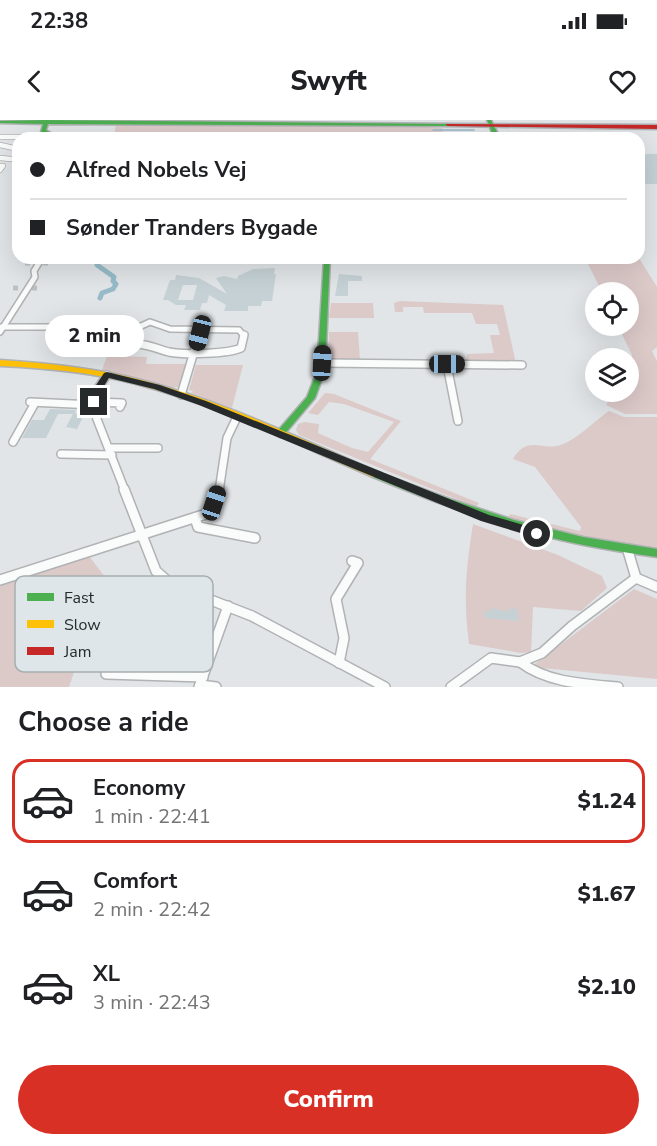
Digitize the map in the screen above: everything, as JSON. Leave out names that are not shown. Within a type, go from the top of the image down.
[{"type":"main road","points":[[68,120],[657,126]]},
{"type":"main road","points":[[0,122],[408,126],[493,124]]},
{"type":"main road","points":[[408,126],[493,124],[569,127],[657,126]]},
{"type":"main road","points":[[280,435],[316,388],[322,363],[327,264]]},
{"type":"main road","points":[[0,365],[16,364],[107,375],[181,395],[485,518],[550,537],[628,551],[657,553]]},
{"type":"street","points":[[0,158],[11,159]]},
{"type":"street","points":[[1,328],[26,288],[31,278],[31,271],[36,264]]},
{"type":"street","points":[[150,322],[168,329],[241,331],[244,335],[241,348],[233,352],[195,352],[167,352],[154,345],[136,344],[135,339],[141,325],[150,322]]},
{"type":"street","points":[[1,328],[82,327]]},
{"type":"street","points":[[181,395],[200,330]]},
{"type":"street","points":[[322,363],[522,365]]},
{"type":"street","points":[[447,364],[458,421]]},
{"type":"street","points":[[107,375],[96,391],[94,404],[151,563],[161,576]]},
{"type":"street","points":[[14,442],[33,402],[122,404],[120,407]]},
{"type":"street","points":[[0,580],[195,518],[212,508],[223,476],[230,426],[237,417]]},
{"type":"street","points":[[61,454],[158,448]]},
{"type":"street","points":[[195,518],[198,527],[255,538]]},
{"type":"street","points":[[628,551],[636,578]]},
{"type":"street","points":[[339,663],[344,638],[336,599],[358,563],[352,561]]},
{"type":"street","points":[[636,578],[657,587]]},
{"type":"street","points":[[451,687],[491,658],[520,662],[542,653],[572,626],[636,578]]},
{"type":"street","points":[[213,600],[385,687]]},
{"type":"street","points":[[213,644],[228,606]]},
{"type":"street","points":[[520,662],[527,669],[548,676],[618,687]]},
{"type":"street","points":[[106,674],[201,683],[216,687]]},
{"type":"shaded area","points":[[116,124],[429,127],[442,128],[443,132],[115,132]]},
{"type":"shaded area","points":[[588,264],[643,264],[657,287],[657,347],[652,351],[657,361],[657,414],[625,414],[606,405],[608,402],[639,402],[639,348],[629,348],[623,336],[639,336],[639,282],[597,282]]},
{"type":"shaded area","points":[[400,301],[503,305],[515,359],[511,362],[437,362],[436,359],[467,359],[467,354],[494,353],[490,335],[500,335],[497,324],[476,324],[472,313],[424,313],[423,307],[403,307],[403,312],[395,312],[394,303]]},
{"type":"shaded area","points":[[331,303],[373,303],[374,318],[329,318]]},
{"type":"shaded area","points":[[329,332],[358,332],[360,360],[328,360]]},
{"type":"shaded area","points":[[107,356],[147,357],[146,364],[190,364],[183,389],[102,370]]},
{"type":"shaded area","points":[[196,365],[243,365],[232,408],[191,393],[193,391],[189,390]]},
{"type":"shaded area","points":[[325,393],[334,394],[401,421],[370,459],[479,503],[476,507],[299,435],[296,430],[298,424],[304,422],[319,424],[318,433],[352,448],[368,452],[394,422],[344,404],[329,402],[318,415],[308,413]]},
{"type":"shaded area","points":[[609,411],[624,417],[657,417],[657,549],[575,538],[507,520],[510,514],[580,531],[581,527],[535,467],[513,459],[519,451],[530,445],[556,446],[568,442]]},
{"type":"shaded area","points":[[473,524],[558,555],[602,576],[607,588],[581,611],[533,607],[531,652],[521,653],[469,644],[466,584]]},
{"type":"shaded area","points":[[89,556],[104,576],[30,576]]},
{"type":"shaded area","points":[[15,581],[15,672],[74,672],[69,687],[0,687],[0,586]]},
{"type":"shaded area","points":[[634,589],[657,599],[657,679],[531,667]]},
{"type":"building","points":[[645,154],[657,154],[657,184],[645,184]]},
{"type":"building","points":[[275,268],[274,274],[276,274],[272,301],[262,301],[261,306],[248,306],[248,311],[224,311],[226,305],[209,295],[207,303],[202,303],[200,310],[184,310],[186,305],[176,305],[163,300],[170,280],[175,280],[176,275],[199,278],[227,294],[216,278],[224,276],[237,279],[238,276],[253,269]],"holes":[[[183,285],[197,285],[193,300],[178,300]]]},
{"type":"building","points":[[339,274],[362,276],[362,281],[348,281],[348,296],[335,296]]},
{"type":"building","points":[[50,409],[76,410],[75,413],[84,415],[77,429],[66,427],[73,414],[58,414],[46,438],[22,438],[32,420],[44,420]]},
{"type":"building","points":[[490,608],[510,612],[509,608],[517,609],[519,621],[485,618],[484,611],[491,612]]},
{"type":"waterway","points":[[433,130],[474,130]]},
{"type":"waterway","points":[[97,264],[114,277],[113,281],[116,284],[113,289],[102,293],[100,298]]},
{"type":"tunnel","points":[[13,288],[20,288]]},
{"type":"tunnel","points":[[32,288],[39,288]]},
{"type":"traffic: fast","points":[[45,132],[43,131],[47,120]]},
{"type":"traffic: fast","points":[[489,120],[494,132]]},
{"type":"traffic: fast","points":[[0,122],[448,125]]},
{"type":"traffic: fast","points":[[280,434],[311,398],[321,371],[327,264]]},
{"type":"traffic: fast","points":[[377,475],[446,502],[514,524],[583,541],[657,553]]},
{"type":"traffic: slow","points":[[0,363],[70,369],[140,382],[200,401],[377,475]]},
{"type":"traffic: jam","points":[[448,125],[657,127]]},
{"type":"route","points":[[94,402],[96,391],[107,375],[157,387],[202,403],[485,518],[537,534]]}]
